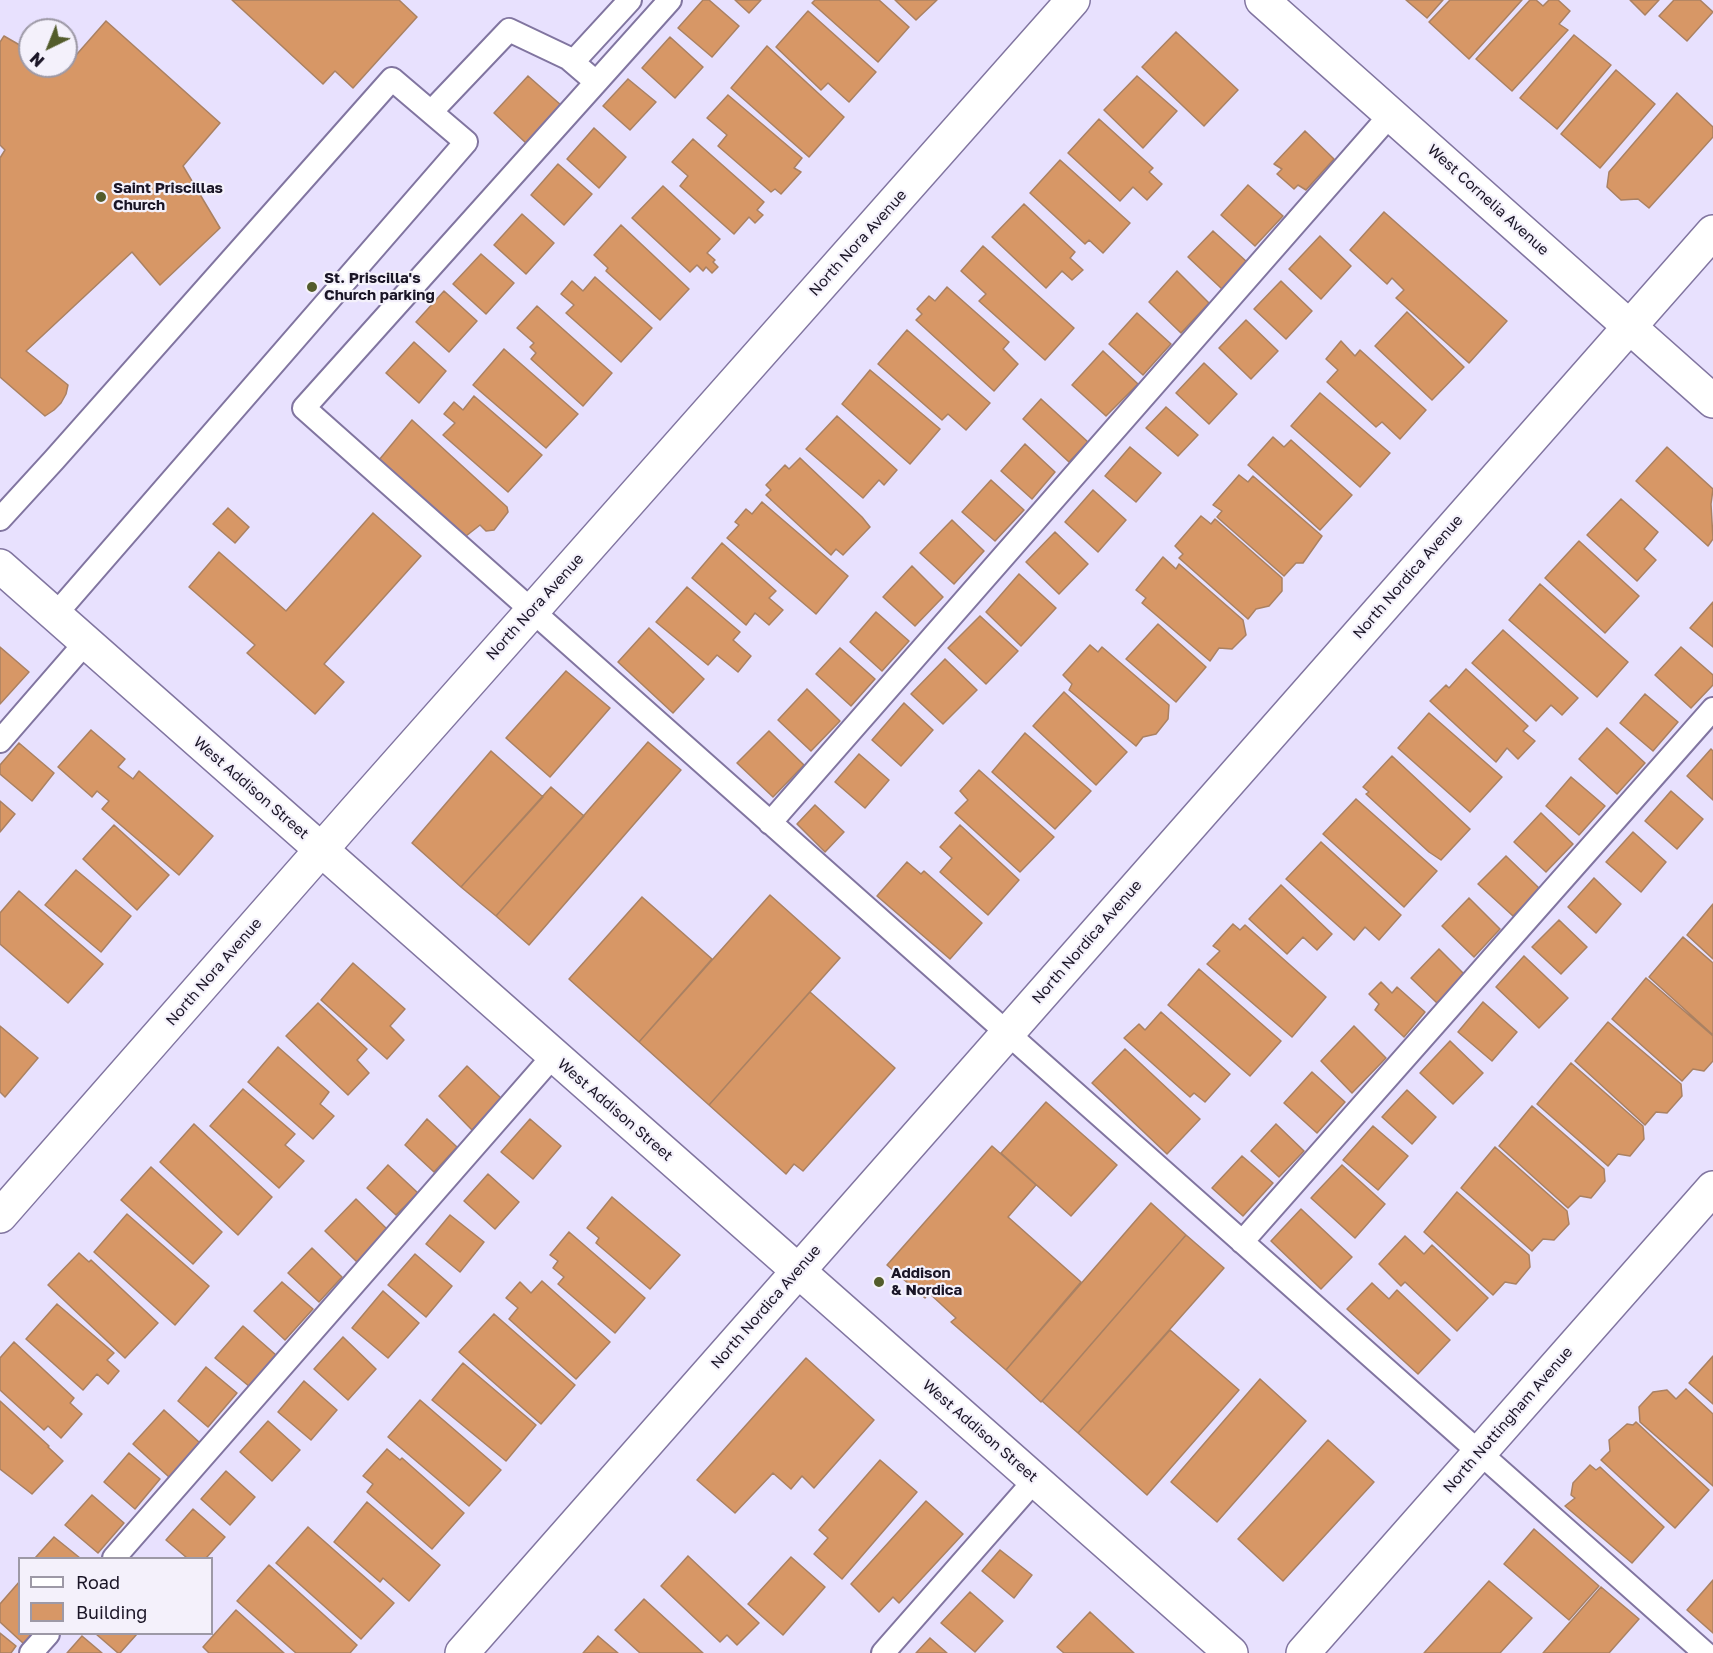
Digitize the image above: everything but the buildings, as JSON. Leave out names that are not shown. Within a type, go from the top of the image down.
[{"type":"street","name":"North Nora Avenue","points":[[0,1216],[321,849],[1073,0]]},
{"type":"street","name":"West Cornelia Avenue","points":[[1262,0],[1713,401]]},
{"type":"street","name":"North Nordica Avenue","points":[[462,1653],[1713,232]]},
{"type":"street","name":"West Addison Street","points":[[0,566],[1231,1653]]},
{"type":"street","name":"North Nottingham Avenue","points":[[1302,1653],[1713,1188]]},
{"type":"lane","points":[[573,62],[630,0]]},
{"type":"lane","points":[[670,0],[304,408],[1705,1653]]},
{"type":"lane","points":[[431,112],[508,30],[568,58],[597,82]]},
{"type":"lane","points":[[0,519],[392,79],[466,142],[55,615]]},
{"type":"lane","points":[[770,823],[1391,114]]},
{"type":"lane","points":[[0,741],[86,642]]},
{"type":"lane","points":[[1242,1242],[1713,709]]},
{"type":"lane","points":[[115,1557],[554,1055]]},
{"type":"lane","points":[[883,1653],[1035,1480]]},
{"type":"lane","points":[[32,1653],[47,1635]]},
{"type":"place","name":"Saint Priscillas Church","points":[[101,197]]},
{"type":"place","name":"St. Priscilla's Church parking","points":[[312,287]]},
{"type":"place","name":"Addison & Nordica","points":[[879,1282]]}]
